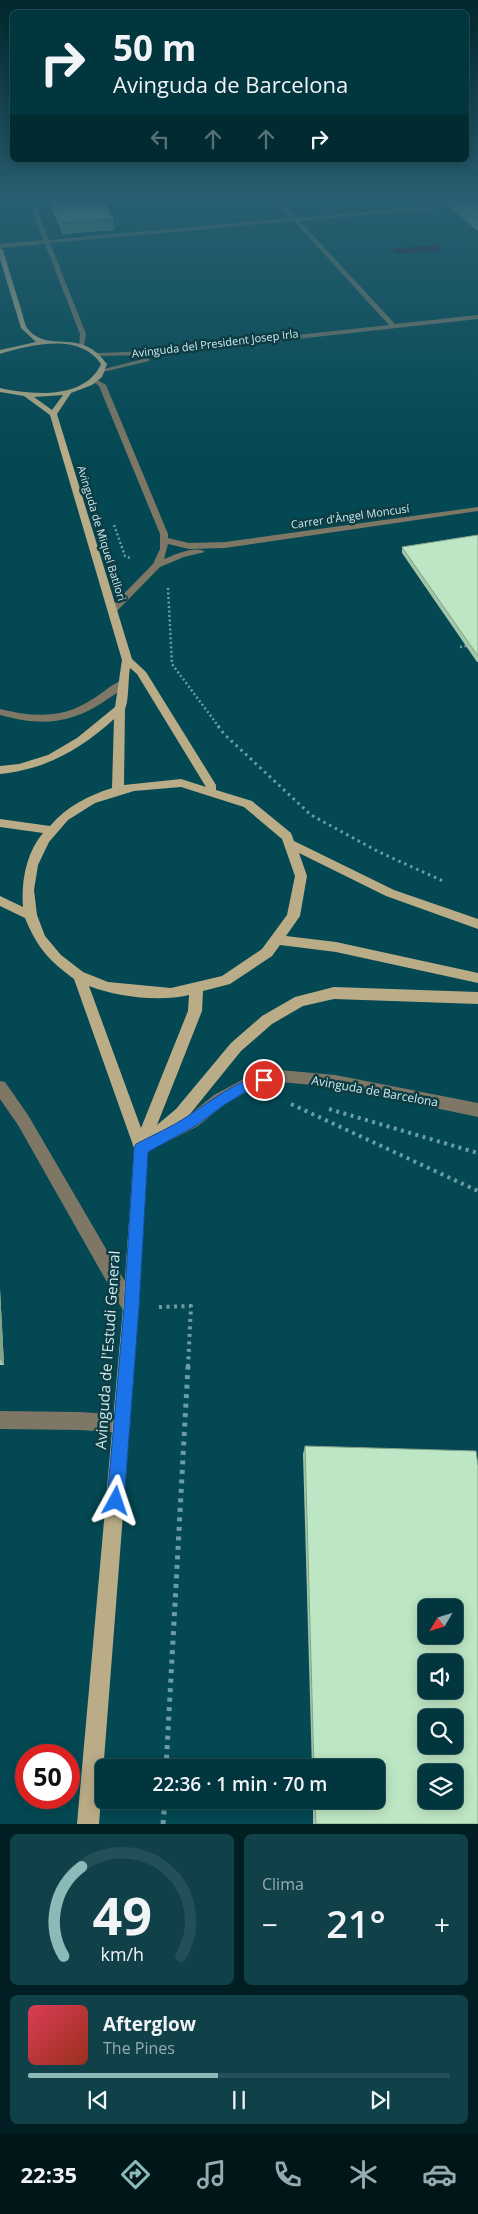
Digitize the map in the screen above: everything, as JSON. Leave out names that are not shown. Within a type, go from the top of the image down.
[{"type":"main road","points":[[8,282],[21,337]]},
{"type":"main road","points":[[21,337],[42,343]]},
{"type":"main road","points":[[0,390],[27,395],[69,391],[94,380],[103,370],[104,364],[98,355],[81,346],[42,343],[21,337]]},
{"type":"main road","points":[[0,352],[21,337]]},
{"type":"main road","points":[[27,395],[52,414],[69,391]]},
{"type":"main road","name":"Avinguda de Miquel Batllori","points":[[52,414],[127,660],[121,684],[122,706],[118,790]]},
{"type":"main road","name":"Avinguda de Miquel Batllori","points":[[127,660],[141,672],[212,788]]},
{"type":"main road","points":[[0,770],[18,769],[44,763],[68,750],[122,706]]},
{"type":"main road","points":[[157,784],[181,784],[212,788],[237,797],[259,809],[278,825],[291,844],[300,867],[301,891],[295,916],[281,940],[265,957],[245,971],[222,982],[196,990],[165,995],[134,994],[105,987],[79,976],[59,964],[32,931],[25,913],[23,891],[27,869],[36,848],[50,830],[80,806],[118,790],[157,784]]},
{"type":"main road","points":[[0,823],[50,830]]},
{"type":"main road","points":[[291,844],[390,893],[478,924]]},
{"type":"main road","points":[[0,901],[25,913]]},
{"type":"main road","points":[[281,940],[336,947],[478,978]]},
{"type":"main road","name":"Avinguda de l'Estudi General","points":[[79,976],[141,1148]]},
{"type":"main road","name":"Avinguda de l'Estudi General","points":[[88,1824],[122,1424],[141,1148],[195,1011],[196,990]]},
{"type":"main road","points":[[141,1148],[181,1114],[236,1047],[267,1020],[300,1001],[334,993],[478,998]]},
{"type":"street","points":[[62,282],[83,334],[81,346]]},
{"type":"street","points":[[353,282],[393,326]]},
{"type":"street","name":"Avinguda del President Josep Irla","points":[[98,355],[152,353],[478,317]]},
{"type":"street","name":"Avinguda del President Josep Irla","points":[[103,370],[144,360],[478,323]]},
{"type":"street","points":[[94,380],[102,385],[164,534],[164,549],[157,565],[113,610]]},
{"type":"street","name":"Carrer d'Àngel Moncusí","points":[[157,565],[182,555],[225,545],[478,509]]},
{"type":"street","name":"Carrer d'Àngel Moncusí","points":[[164,540],[189,546],[225,545]]},
{"type":"street","points":[[0,712],[30,720],[56,718],[92,706],[121,684]]},
{"type":"street","name":"Avinguda de Barcelona","points":[[141,1148],[192,1121],[219,1100],[247,1084],[280,1076],[335,1081],[478,1110]]},
{"type":"street","points":[[0,1087],[23,1120],[131,1308]]},
{"type":"street","points":[[0,1420],[80,1421],[122,1424]]},
{"type":"path","points":[[113,519],[125,556],[157,565],[168,572],[172,664],[224,734],[311,815],[378,852],[443,881]]},
{"type":"path","points":[[460,648],[466,646]]},
{"type":"path","points":[[247,1084],[478,1190]]},
{"type":"path","points":[[321,1106],[478,1153]]},
{"type":"path","points":[[131,1308],[191,1306],[166,1759]]},
{"type":"path","points":[[163,1824],[164,1809]]},
{"type":"building","points":[[478,535],[478,656],[402,547]]},
{"type":"building","points":[[305,1446],[476,1451],[478,1466],[478,1824],[316,1824],[315,1809],[385,1809],[385,1759],[314,1759]]},
{"type":"route","points":[[116,1501],[141,1148],[192,1121],[219,1100],[247,1084],[264,1080]]}]
